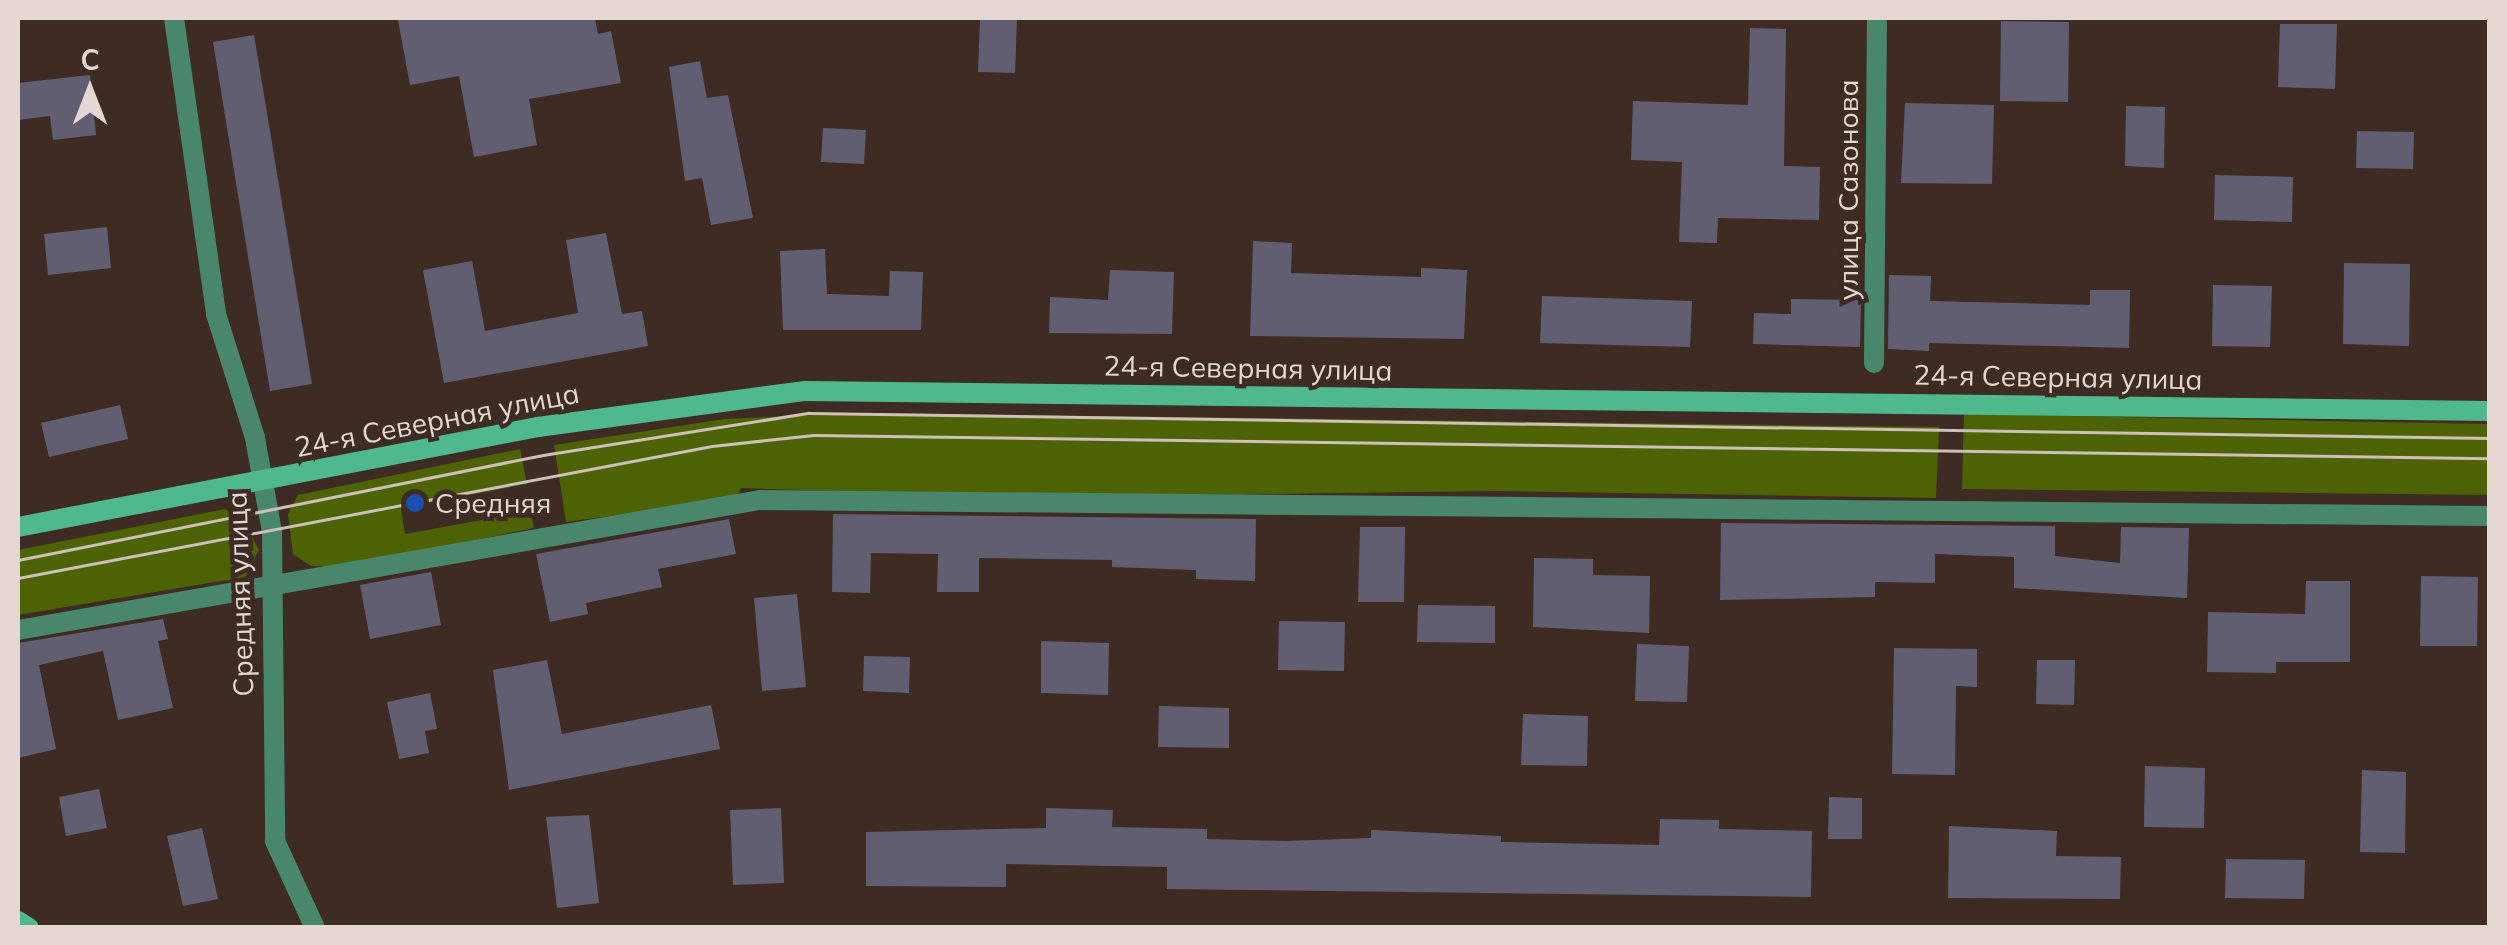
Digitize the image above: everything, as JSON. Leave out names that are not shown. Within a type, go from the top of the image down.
[{"type":"main road","name":"24-я Северная улица","points":[[18,527],[538,428],[806,391],[2490,411]]},
{"type":"main road","points":[[18,920],[28,928]]},
{"type":"street","name":"Средняя улица","points":[[174,18],[216,314],[264,481],[275,840],[315,928]]},
{"type":"street","name":"улица Сазонова","points":[[1874,363],[1877,18]]},
{"type":"street","points":[[18,630],[760,500],[2490,516]]},
{"type":"green space","points":[[857,413],[1939,427],[1936,498],[1494,491],[1027,497],[741,488],[735,499],[566,522],[554,445],[724,419]]},
{"type":"green space","points":[[1964,414],[2489,424],[2489,495],[1962,489]]},
{"type":"green space","points":[[520,449],[527,484],[401,508],[405,534],[530,511],[534,528],[343,567],[311,566],[293,554],[288,514],[298,495]]},
{"type":"green space","points":[[225,509],[244,522],[259,550],[245,577],[18,615],[18,550]]},
{"type":"building","points":[[595,18],[598,34],[611,31],[621,83],[529,99],[537,145],[474,157],[459,76],[410,85],[398,20]]},
{"type":"building","points":[[980,18],[1017,18],[1015,73],[978,72]]},
{"type":"building","points":[[2001,21],[2069,22],[2068,102],[2000,101]]},
{"type":"building","points":[[2280,24],[2337,24],[2335,89],[2278,87]]},
{"type":"building","points":[[1750,28],[1786,29],[1784,166],[1820,167],[1819,220],[1718,218],[1717,243],[1679,242],[1682,162],[1631,160],[1633,101],[1748,105]]},
{"type":"building","points":[[254,35],[312,384],[270,391],[213,42]]},
{"type":"building","points":[[700,61],[707,98],[728,95],[753,218],[711,225],[702,178],[685,181],[669,67]]},
{"type":"building","points":[[90,75],[96,135],[53,140],[50,116],[18,120],[18,83]]},
{"type":"building","points":[[1905,103],[1994,105],[1992,184],[1901,183]]},
{"type":"building","points":[[2126,106],[2165,107],[2164,168],[2125,166]]},
{"type":"building","points":[[823,128],[866,130],[864,164],[821,162]]},
{"type":"building","points":[[2357,131],[2414,132],[2413,169],[2356,168]]},
{"type":"building","points":[[2215,175],[2293,177],[2292,222],[2214,220]]},
{"type":"building","points":[[107,227],[111,268],[48,275],[44,234]]},
{"type":"building","points":[[606,233],[622,314],[642,311],[648,346],[444,383],[423,270],[472,261],[485,331],[578,313],[566,240]]},
{"type":"building","points":[[1253,241],[1292,243],[1291,273],[1421,277],[1421,268],[1467,270],[1464,339],[1250,336]]},
{"type":"building","points":[[825,249],[827,294],[889,296],[890,271],[923,272],[921,330],[783,330],[780,251]]},
{"type":"building","points":[[2344,263],[2410,264],[2409,346],[2343,344]]},
{"type":"building","points":[[1110,270],[1174,272],[1172,334],[1049,333],[1050,297],[1108,300]]},
{"type":"building","points":[[1889,275],[1931,276],[1930,301],[2090,305],[2090,290],[2130,290],[2129,348],[1929,343],[1929,351],[1888,349]]},
{"type":"building","points":[[2213,285],[2272,286],[2270,347],[2212,346]]},
{"type":"building","points":[[1542,296],[1692,301],[1690,347],[1540,343]]},
{"type":"building","points":[[1791,299],[1861,300],[1860,347],[1753,344],[1754,313],[1791,314]]},
{"type":"building","points":[[120,405],[128,439],[49,457],[41,423]]},
{"type":"building","points":[[833,514],[1256,519],[1255,581],[1196,579],[1196,570],[1112,567],[1112,560],[979,558],[979,592],[937,592],[938,554],[871,553],[870,593],[832,592]]},
{"type":"building","points":[[729,519],[736,554],[658,569],[662,587],[586,603],[588,614],[550,622],[536,554]]},
{"type":"building","points":[[1721,523],[2055,526],[2055,556],[2120,563],[2121,527],[2189,528],[2187,598],[2014,588],[2014,557],[1935,554],[1935,583],[1875,582],[1875,597],[1720,600]]},
{"type":"building","points":[[1360,527],[1405,527],[1404,602],[1358,602]]},
{"type":"building","points":[[1534,558],[1593,559],[1593,575],[1650,576],[1649,633],[1533,627]]},
{"type":"building","points":[[431,572],[441,625],[370,639],[360,585]]},
{"type":"building","points":[[2421,576],[2478,577],[2477,646],[2420,646]]},
{"type":"building","points":[[2306,581],[2350,581],[2350,662],[2276,662],[2276,673],[2207,672],[2208,612],[2305,614]]},
{"type":"building","points":[[797,594],[806,687],[762,691],[754,598]]},
{"type":"building","points":[[1418,605],[1495,606],[1495,643],[1417,642]]},
{"type":"building","points":[[163,619],[168,639],[158,641],[173,708],[118,720],[103,651],[39,665],[56,749],[18,758],[18,643]]},
{"type":"building","points":[[1279,621],[1345,622],[1344,671],[1278,670]]},
{"type":"building","points":[[1041,641],[1109,643],[1108,695],[1041,693]]},
{"type":"building","points":[[1637,644],[1689,646],[1687,702],[1635,701]]},
{"type":"building","points":[[1894,648],[1977,649],[1977,687],[1956,686],[1955,775],[1892,774]]},
{"type":"building","points":[[864,656],[910,657],[909,693],[863,691]]},
{"type":"building","points":[[547,660],[562,734],[711,705],[720,749],[509,790],[493,670]]},
{"type":"building","points":[[2037,660],[2075,660],[2074,705],[2036,704]]},
{"type":"building","points":[[430,693],[437,729],[425,731],[429,753],[399,759],[387,702]]},
{"type":"building","points":[[1159,706],[1229,708],[1229,748],[1158,747]]},
{"type":"building","points":[[1523,714],[1588,716],[1587,766],[1521,765]]},
{"type":"building","points":[[2145,766],[2205,768],[2204,828],[2144,827]]},
{"type":"building","points":[[2362,770],[2406,772],[2405,853],[2360,852]]},
{"type":"building","points":[[99,789],[107,828],[66,836],[59,797]]},
{"type":"building","points":[[1829,797],[1862,798],[1862,839],[1828,839]]},
{"type":"building","points":[[781,808],[784,883],[733,885],[730,810]]},
{"type":"building","points":[[1046,808],[1113,810],[1112,827],[1207,829],[1207,839],[1286,841],[1371,838],[1371,830],[1501,836],[1501,842],[1659,845],[1660,819],[1719,820],[1719,829],[1812,831],[1811,897],[1167,889],[1167,867],[1006,864],[1006,887],[866,886],[866,832],[1046,828]]},
{"type":"building","points":[[589,815],[599,903],[557,908],[546,817]]},
{"type":"building","points":[[1949,826],[2057,831],[2056,856],[2121,857],[2120,899],[1948,898]]},
{"type":"building","points":[[202,828],[218,899],[183,906],[167,836]]},
{"type":"building","points":[[2226,859],[2305,860],[2304,899],[2225,898]]},
{"type":"tram line","points":[[18,560],[543,455],[809,413],[2490,438]]},
{"type":"tram line","points":[[18,578],[712,446],[813,435],[2490,458]]},
{"type":"place","name":"Средняя","points":[[415,503]]}]
